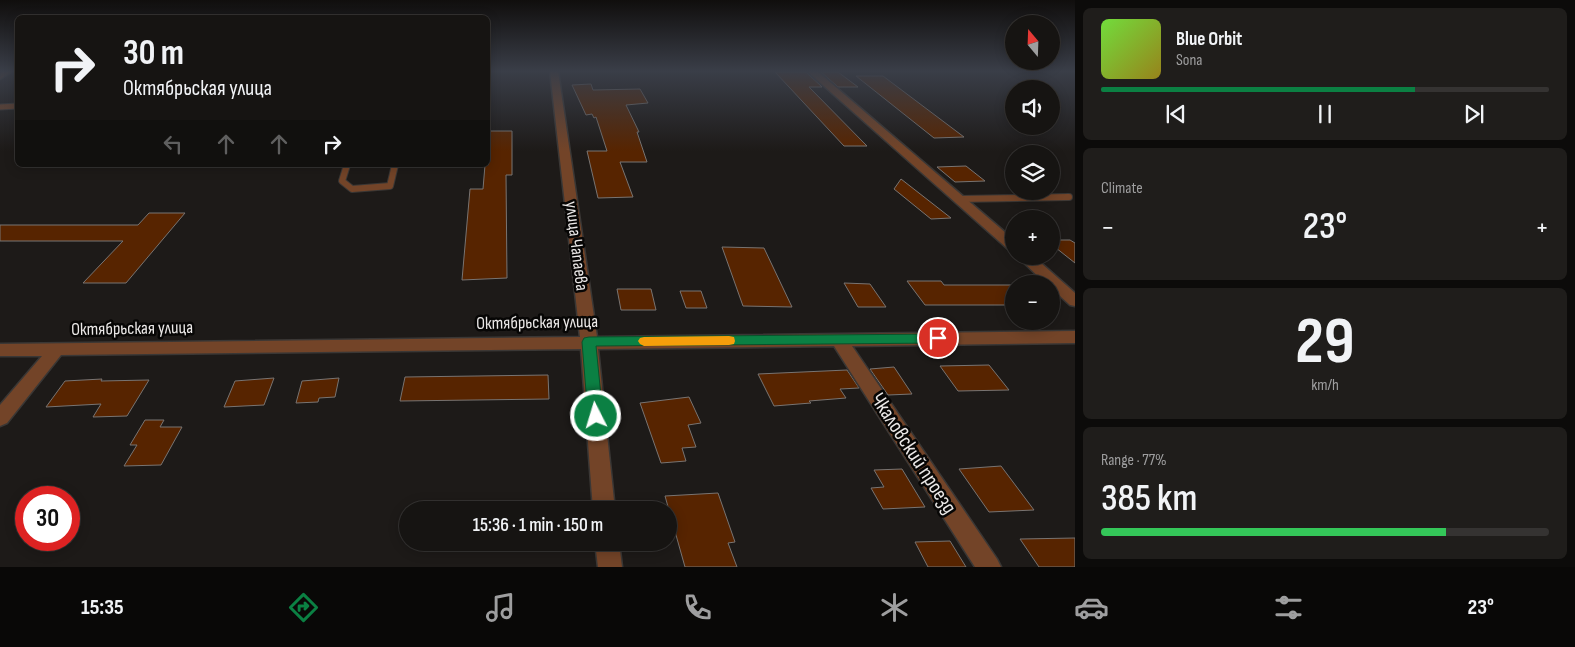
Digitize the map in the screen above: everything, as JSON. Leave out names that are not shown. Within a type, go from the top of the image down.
[{"type":"street","name":"улица Чапаева","points":[[557,97],[589,342],[603,501]]},
{"type":"street","points":[[840,97],[1005,239]]},
{"type":"street","points":[[1034,265],[1075,300]]},
{"type":"street","name":"Октябрьская улица","points":[[0,350],[1075,337]]},
{"type":"street","name":"Чкаловский проезд","points":[[839,340],[989,567]]},
{"type":"street","points":[[0,418],[57,349]]},
{"type":"street","points":[[608,551],[610,567]]},
{"type":"lane","points":[[0,107],[15,106]]},
{"type":"lane","points":[[346,167],[342,181],[352,189],[390,186],[395,167]]},
{"type":"lane","points":[[958,199],[1069,197]]},
{"type":"building","points":[[578,97],[645,97],[648,103],[626,105],[639,132],[637,132],[647,162],[620,162],[633,197],[598,198],[587,151],[607,151],[596,117],[594,118],[592,114],[586,115]]},
{"type":"building","points":[[799,97],[819,97],[867,146],[844,146]]},
{"type":"building","points":[[883,97],[911,97],[964,137],[934,138]]},
{"type":"building","points":[[490,131],[512,131],[512,175],[506,175],[507,278],[462,280],[470,189],[483,189],[485,167],[490,167]]},
{"type":"building","points":[[966,166],[985,181],[955,182],[937,167]]},
{"type":"building","points":[[901,179],[951,218],[931,219],[894,189]]},
{"type":"building","points":[[149,213],[185,213],[126,283],[83,283],[123,241],[0,241],[0,225],[138,225]]},
{"type":"building","points":[[1060,240],[1070,240],[1075,243],[1075,263],[1060,251]]},
{"type":"building","points":[[722,247],[764,248],[792,307],[743,306]]},
{"type":"building","points":[[907,281],[941,281],[944,285],[1005,285],[1005,305],[925,305]]},
{"type":"building","points":[[844,283],[870,284],[886,307],[858,307]]},
{"type":"building","points":[[617,289],[651,289],[656,310],[621,310]]},
{"type":"building","points":[[680,291],[701,291],[707,308],[686,308]]},
{"type":"building","points":[[989,365],[1009,390],[958,391],[940,366]]},
{"type":"building","points":[[894,367],[912,394],[888,395],[870,369]]},
{"type":"building","points":[[847,370],[859,388],[840,389],[846,398],[774,406],[758,374]]},
{"type":"building","points":[[548,375],[549,399],[400,401],[405,377]]},
{"type":"building","points":[[274,378],[264,405],[224,407],[235,381]]},
{"type":"building","points":[[339,378],[335,397],[319,398],[318,402],[296,403],[302,381]]},
{"type":"building","points":[[102,379],[101,381],[149,380],[127,416],[93,417],[101,404],[46,407],[65,381]]},
{"type":"building","points":[[689,397],[701,423],[688,425],[696,447],[682,448],[686,461],[661,463],[640,403]]},
{"type":"building","points":[[145,420],[164,420],[160,427],[182,427],[161,465],[124,466],[137,445],[130,445]]},
{"type":"building","points":[[1001,466],[1034,510],[989,512],[959,469]]},
{"type":"building","points":[[902,469],[925,507],[883,509],[871,488],[884,487],[874,470]]},
{"type":"building","points":[[718,493],[735,542],[728,543],[737,567],[685,567],[677,539],[677,501],[666,501],[665,496]]},
{"type":"building","points":[[1075,538],[1075,567],[1039,567],[1020,539]]},
{"type":"building","points":[[950,541],[966,567],[928,567],[915,542]]},
{"type":"slow traffic","points":[[644,341],[729,341]]},
{"type":"route","points":[[596,416],[589,342],[938,338]]}]
